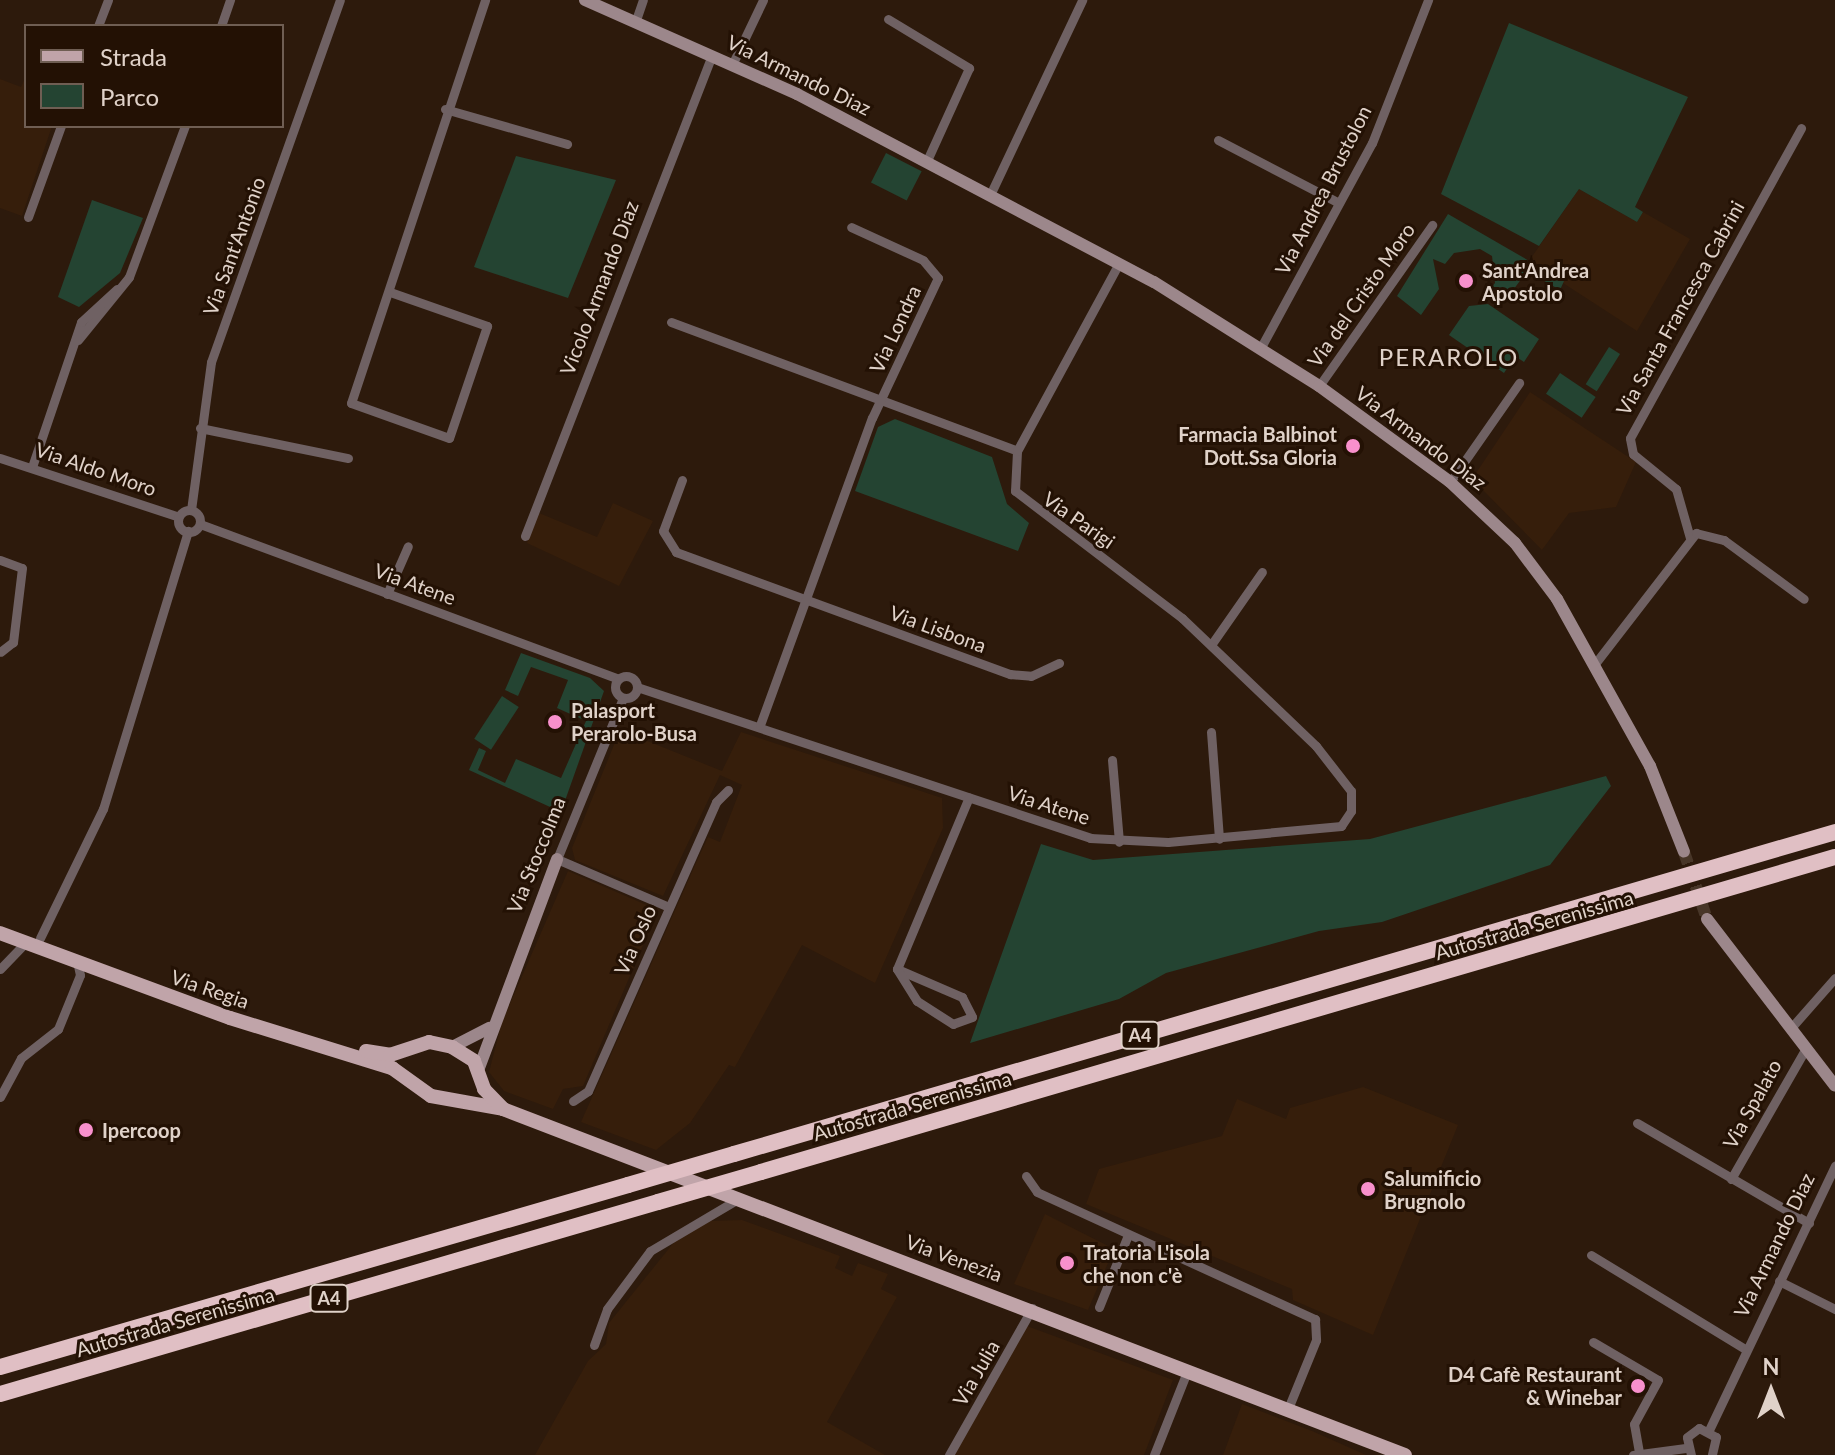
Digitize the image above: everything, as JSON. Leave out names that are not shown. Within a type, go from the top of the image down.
[{"type":"highway","name":"Autostrada Serenissima","points":[[0,1367],[1835,832]]},
{"type":"highway","name":"Autostrada Serenissima","points":[[0,1394],[1835,857]]},
{"type":"main road","name":"Via Regia","points":[[0,924],[76,961],[392,1068],[407,1080],[457,1101],[503,1109],[604,1149]]},
{"type":"main road","name":"Via Regia","points":[[0,933],[33,940],[370,1052],[410,1051],[429,1042],[452,1047],[479,1074],[503,1109]]},
{"type":"main road","points":[[407,1080],[410,1051]]},
{"type":"main road","points":[[457,1101],[479,1074]]},
{"type":"main road","name":"Via Venezia","points":[[604,1149],[1189,1367],[1405,1455]]},
{"type":"street","points":[[99,24],[108,0]]},
{"type":"street","points":[[222,24],[230,0]]},
{"type":"street","name":"Via Sant'Antonio","points":[[191,510],[200,428],[217,344],[340,0]]},
{"type":"street","points":[[390,292],[487,326],[446,440],[351,405],[390,292],[445,109],[485,0]]},
{"type":"street","name":"Via Armando Diaz","points":[[585,0],[712,55],[1119,263],[1319,386],[1450,482],[1536,567],[1657,779],[1684,852]]},
{"type":"street","points":[[636,20],[643,0]]},
{"type":"street","points":[[732,65],[763,0]]},
{"type":"street","points":[[990,195],[1082,0]]},
{"type":"street","name":"Via Andrea Brustolon","points":[[1260,349],[1372,143],[1428,0]]},
{"type":"street","points":[[888,19],[969,68],[926,163]]},
{"type":"street","name":"Vicolo Armando Diaz","points":[[525,536],[712,55]]},
{"type":"street","points":[[445,109],[567,144]]},
{"type":"street","points":[[28,217],[60,128]]},
{"type":"street","points":[[33,464],[87,313],[120,287],[184,128]]},
{"type":"street","name":"Via Santa Francesca Cabrini","points":[[1690,538],[1676,489],[1633,454],[1630,438],[1801,128]]},
{"type":"street","points":[[1218,140],[1339,203]]},
{"type":"street","name":"Via del Cristo Moro","points":[[1319,386],[1432,225]]},
{"type":"street","name":"Via Londra","points":[[851,227],[938,273],[882,406]]},
{"type":"street","name":"Via Parigi","points":[[1119,263],[1017,451],[1012,481],[1024,503],[1211,645],[1331,764],[1351,791],[1351,811]]},
{"type":"street","name":"Via Londra","points":[[671,322],[882,406],[895,404],[1017,451]]},
{"type":"street","points":[[1450,482],[1519,383]]},
{"type":"street","points":[[760,725],[805,599],[882,406]]},
{"type":"street","points":[[200,428],[348,458]]},
{"type":"street","name":"Via Aldo Moro","points":[[0,458],[33,464],[179,517]]},
{"type":"street","name":"Via Lisbona","points":[[682,480],[663,531],[668,547],[1018,676],[1059,663]]},
{"type":"street","points":[[0,969],[33,940],[107,797],[188,531],[200,524],[191,510],[179,517],[188,531]]},
{"type":"street","name":"Via Atene","points":[[200,524],[618,679],[629,677],[637,687],[760,725],[1077,835],[1119,842],[1219,839],[1334,830],[1351,811]]},
{"type":"street","points":[[1594,665],[1690,538],[1714,534],[1804,599]]},
{"type":"street","points":[[387,594],[408,546]]},
{"type":"street","points":[[0,560],[22,568],[13,642],[0,652]]},
{"type":"street","points":[[1211,645],[1262,572]]},
{"type":"street","points":[[618,679],[615,689],[623,698],[637,687]]},
{"type":"street","name":"Via Stoccolma","points":[[479,1074],[489,1028],[623,698]]},
{"type":"street","points":[[1211,732],[1219,839]]},
{"type":"street","name":"Via Atene","points":[[1112,760],[1119,842]]},
{"type":"street","name":"Via Oslo","points":[[573,1101],[588,1091],[716,802],[728,790]]},
{"type":"street","points":[[897,969],[969,797]]},
{"type":"street","points":[[557,859],[669,907]]},
{"type":"street","points":[[1707,919],[1835,1086]]},
{"type":"street","points":[[0,1097],[21,1058],[58,1029],[80,975],[76,961]]},
{"type":"street","points":[[897,969],[962,997],[972,1017],[953,1024],[917,1001],[897,969]]},
{"type":"street","points":[[1790,1029],[1835,978]]},
{"type":"street","points":[[452,1047],[489,1028]]},
{"type":"street","name":"Via Spalato","points":[[1731,1179],[1806,1048]]},
{"type":"street","name":"Via Spalato","points":[[1637,1123],[1809,1223]]},
{"type":"street","name":"Via Armando Diaz","points":[[1636,1453],[1689,1451],[1694,1430],[1709,1430],[1835,1166]]},
{"type":"street","points":[[1026,1176],[1037,1192],[1315,1319],[1316,1340],[1289,1406]]},
{"type":"street","points":[[594,1345],[607,1309],[650,1251],[738,1199]]},
{"type":"street","points":[[1099,1307],[1128,1235]]},
{"type":"street","points":[[1591,1255],[1745,1349]]},
{"type":"street","points":[[1779,1281],[1835,1309]]},
{"type":"street","name":"Via Julia","points":[[949,1455],[1032,1308]]},
{"type":"street","points":[[1593,1342],[1658,1380],[1634,1424],[1636,1453]]},
{"type":"street","points":[[1154,1455],[1189,1367]]},
{"type":"street","points":[[1709,1430],[1717,1454]]},
{"type":"shaded area","points":[[0,79],[21,87],[24,80],[24,128],[51,128],[22,216],[0,208]]},
{"type":"shaded area","points":[[1579,189],[1637,222],[1643,212],[1690,239],[1637,331],[1529,261]]},
{"type":"shaded area","points":[[1530,392],[1636,462],[1616,507],[1569,513],[1542,550],[1472,479]]},
{"type":"shaded area","points":[[613,503],[653,521],[619,586],[527,543],[539,513],[597,537]]},
{"type":"shaded area","points":[[620,730],[722,771],[741,732],[942,798],[943,828],[875,983],[802,945],[735,1067],[729,1065],[690,1123],[656,1150],[581,1122],[708,837],[720,842],[742,785],[720,775],[663,896],[575,860],[572,848]]},
{"type":"shaded area","points":[[568,871],[658,910],[583,1086],[563,1089],[553,1109],[504,1091],[489,1072],[502,1022]]},
{"type":"shaded area","points":[[1363,1087],[1458,1125],[1373,1335],[1293,1300],[1292,1289],[1086,1204],[1099,1169],[1222,1136],[1237,1099],[1286,1119],[1290,1108]]},
{"type":"shaded area","points":[[1045,1214],[1114,1249],[1088,1310],[1014,1284]]},
{"type":"shaded area","points":[[742,1220],[840,1256],[835,1268],[852,1276],[858,1263],[888,1274],[881,1289],[897,1297],[827,1422],[885,1455],[535,1455],[588,1361],[606,1344],[609,1323],[675,1241],[710,1221]]},
{"type":"shaded area","points":[[1027,1326],[1173,1380],[1144,1455],[954,1455]]},
{"type":"shaded area","points":[[1242,1404],[1312,1431],[1366,1455],[1223,1455]]},
{"type":"green space","points":[[1509,23],[1688,97],[1635,207],[1643,212],[1637,222],[1579,189],[1539,246],[1441,194]]},
{"type":"green space","points":[[886,153],[922,171],[907,201],[871,182]]},
{"type":"green space","points":[[516,156],[616,180],[568,298],[474,267]]},
{"type":"green space","points":[[92,200],[143,218],[120,273],[79,307],[58,297]]},
{"type":"green space","points":[[1448,214],[1564,281],[1560,290],[1527,271],[1503,304],[1488,292],[1495,283],[1492,256],[1480,249],[1454,253],[1445,264],[1433,259],[1439,289],[1421,315],[1397,296]]},
{"type":"green space","points":[[1488,304],[1539,339],[1524,362],[1515,356],[1504,373],[1449,335],[1469,306]]},
{"type":"green space","points":[[1609,347],[1620,354],[1597,391],[1586,384]]},
{"type":"green space","points":[[1560,373],[1596,397],[1582,418],[1546,394]]},
{"type":"green space","points":[[895,419],[992,457],[1007,504],[1029,523],[1018,551],[855,491],[878,427]]},
{"type":"green space","points":[[521,653],[590,678],[604,691],[561,812],[469,770],[479,748],[486,751],[478,770],[505,783],[516,759],[561,778],[586,721],[557,708],[568,680],[531,667],[518,696],[505,690]]},
{"type":"green space","points":[[502,696],[519,707],[491,750],[474,739]]},
{"type":"green space","points":[[1606,776],[1611,786],[1550,865],[1382,922],[1319,931],[1166,973],[1119,999],[970,1043],[1041,844],[1093,860],[1370,839]]},
{"type":"tunnel","points":[[1684,852],[1707,919]]},
{"type":"place","name":"Sant'Andrea Apostolo","points":[[1466,281]]},
{"type":"place","name":"Farmacia Balbinot Dott.Ssa Gloria","points":[[1353,446]]},
{"type":"place","name":"Palasport Perarolo-Busa","points":[[555,722]]},
{"type":"place","name":"Ipercoop","points":[[86,1130]]},
{"type":"place","name":"Salumificio Brugnolo","points":[[1368,1189]]},
{"type":"place","name":"Tratoria L'isola che non c'è","points":[[1067,1263]]},
{"type":"place","name":"D4 Cafè Restaurant & Winebar","points":[[1638,1386]]},
{"type":"district","name":"PERAROLO","points":[[1449,357]]}]
